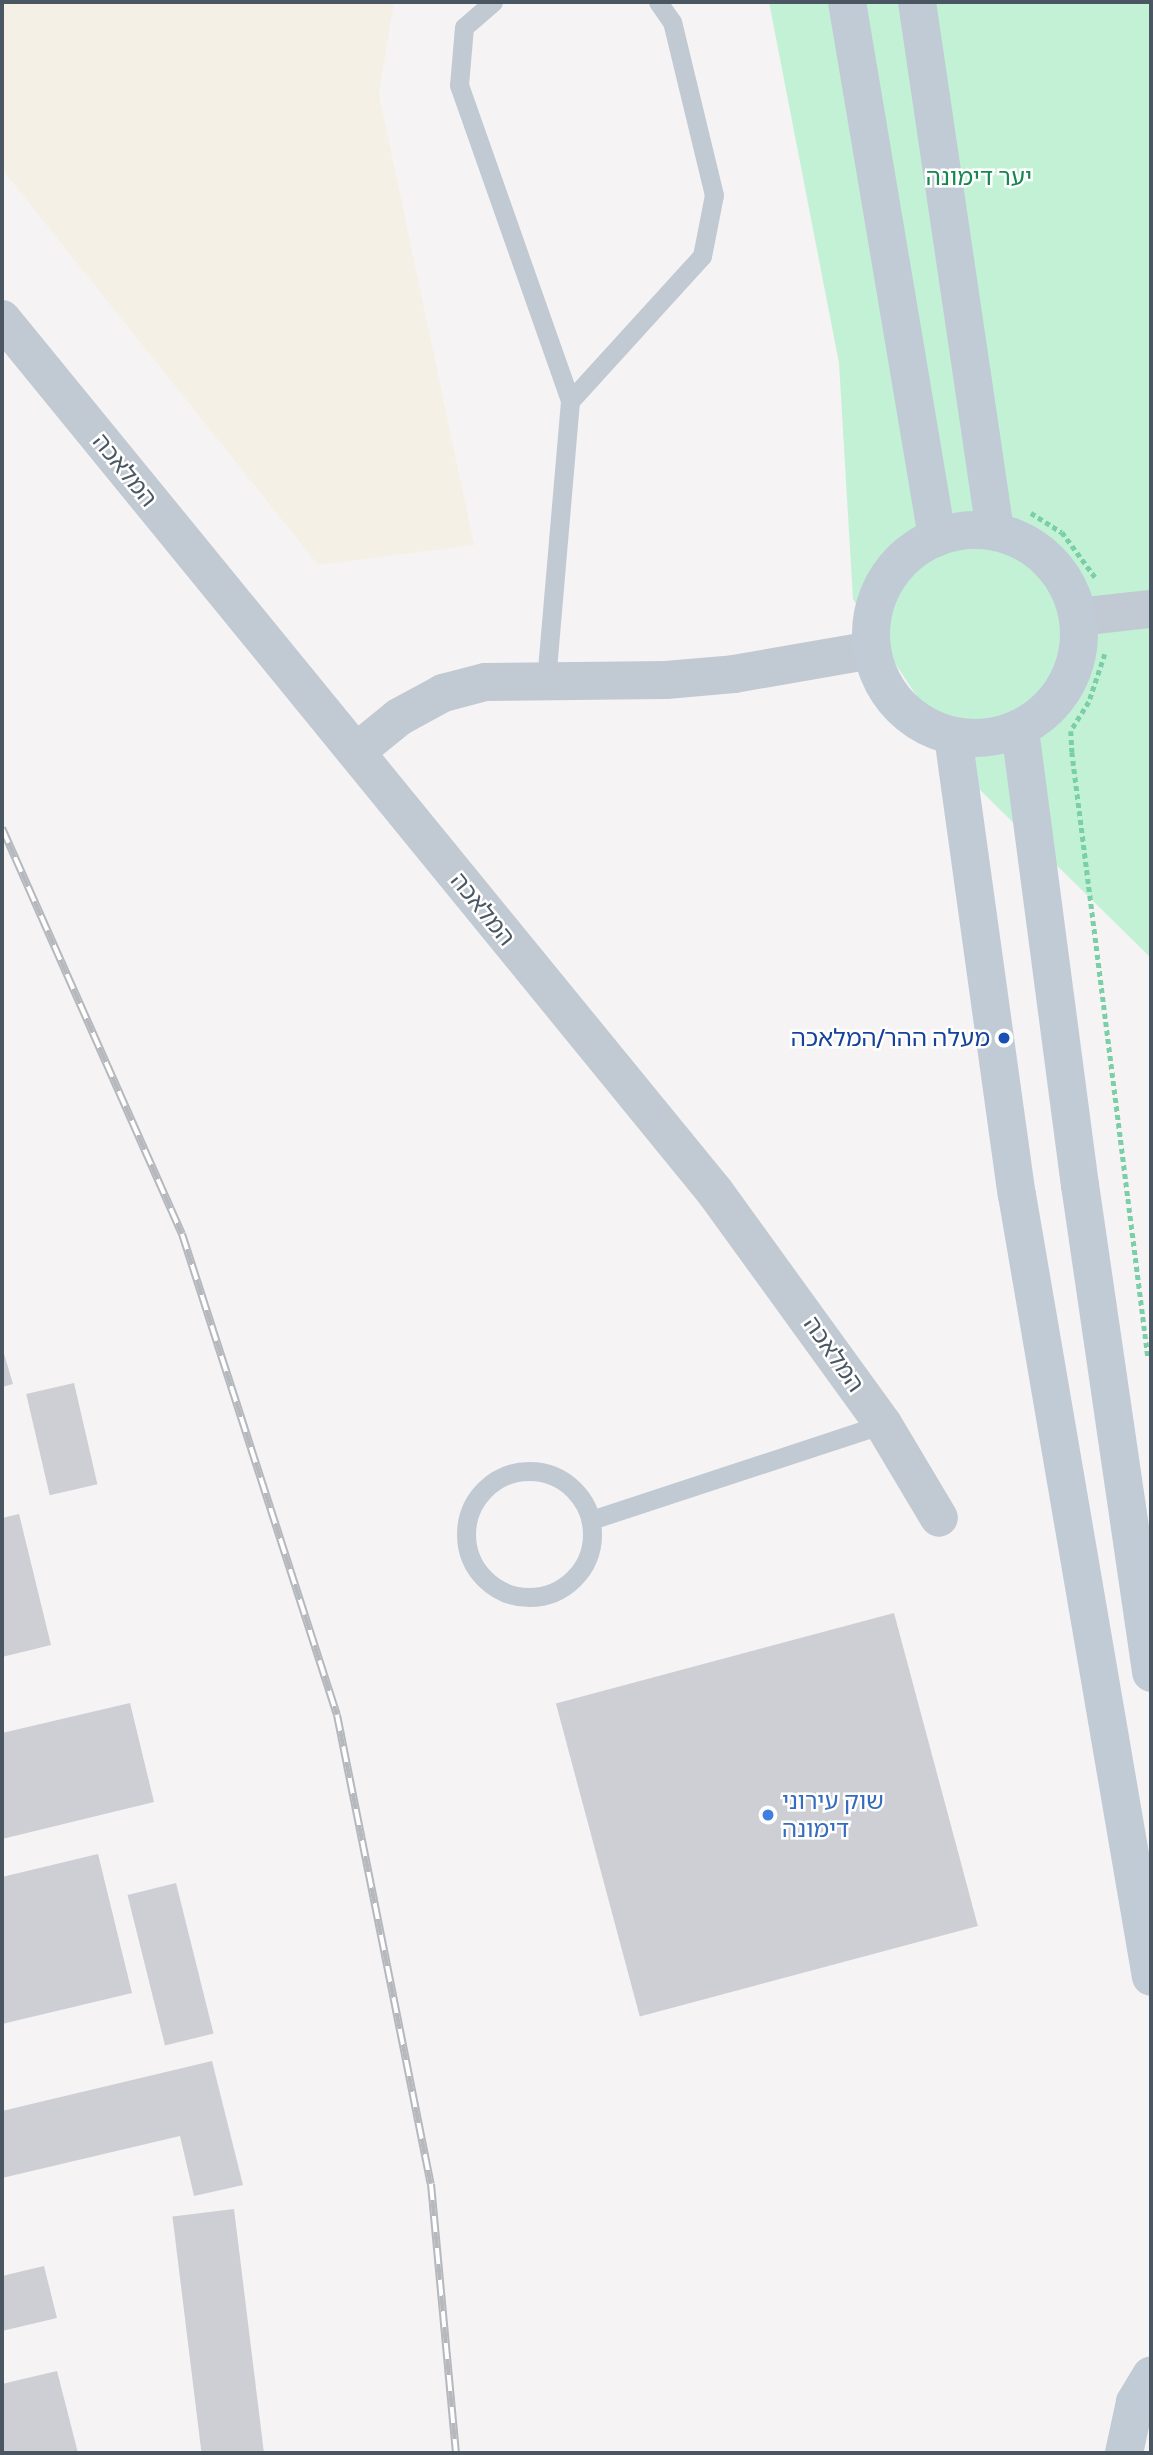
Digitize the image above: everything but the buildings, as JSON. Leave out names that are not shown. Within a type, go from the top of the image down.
[{"type":"main road","points":[[847,2],[937,537]]},
{"type":"main road","points":[[917,2],[1007,519],[1024,542],[1050,561],[1093,615],[1074,670],[1061,694],[1020,730],[998,737],[953,736],[929,728],[891,696],[872,650],[871,622],[883,586],[913,550],[937,537],[1007,519]]},
{"type":"main road","points":[[1020,730],[1080,1185],[1151,1673]]},
{"type":"main road","points":[[953,736],[1017,1195],[1151,1977]]},
{"type":"main road","points":[[1106,2453],[1143,2388]]},
{"type":"main road","points":[[1124,2453],[1143,2388]]},
{"type":"street","name":"המלאכה","points":[[2,319],[715,1192],[883,1424],[939,1518]]},
{"type":"street","points":[[1093,615],[1151,609]]},
{"type":"street","points":[[356,752],[399,718],[443,694],[485,682],[734,674],[872,650]]},
{"type":"lane","points":[[493,2],[464,27],[459,85],[569,401],[546,682]]},
{"type":"lane","points":[[569,401],[702,256],[714,195],[672,22],[658,2]]},
{"type":"lane","points":[[591,1520],[883,1424]]},
{"type":"lane","points":[[531,1471],[569,1485],[583,1501],[591,1520],[592,1541],[575,1578],[558,1591],[538,1597],[517,1596],[497,1589],[470,1558],[465,1537],[477,1497],[510,1473],[531,1471]]},
{"type":"path","points":[[1007,519],[1062,532],[1094,575],[1093,615],[1102,671],[1071,731],[1072,752],[1150,1368]]},
{"type":"green space","name":"יער דימונה","points":[[769,2],[1151,2],[1151,958],[975,785],[853,599],[839,363]]},
{"type":"sand","points":[[2,2],[394,2],[379,94],[474,545],[318,565],[2,169]]},
{"type":"railway","points":[[2,828],[182,1234],[337,1715],[431,2184],[456,2453]]},
{"type":"place","name":"מעלה ההר/המלאכה","points":[[1004,1038]]},
{"type":"place","name":"שוק עירוני דימונה","points":[[768,1815]]}]
